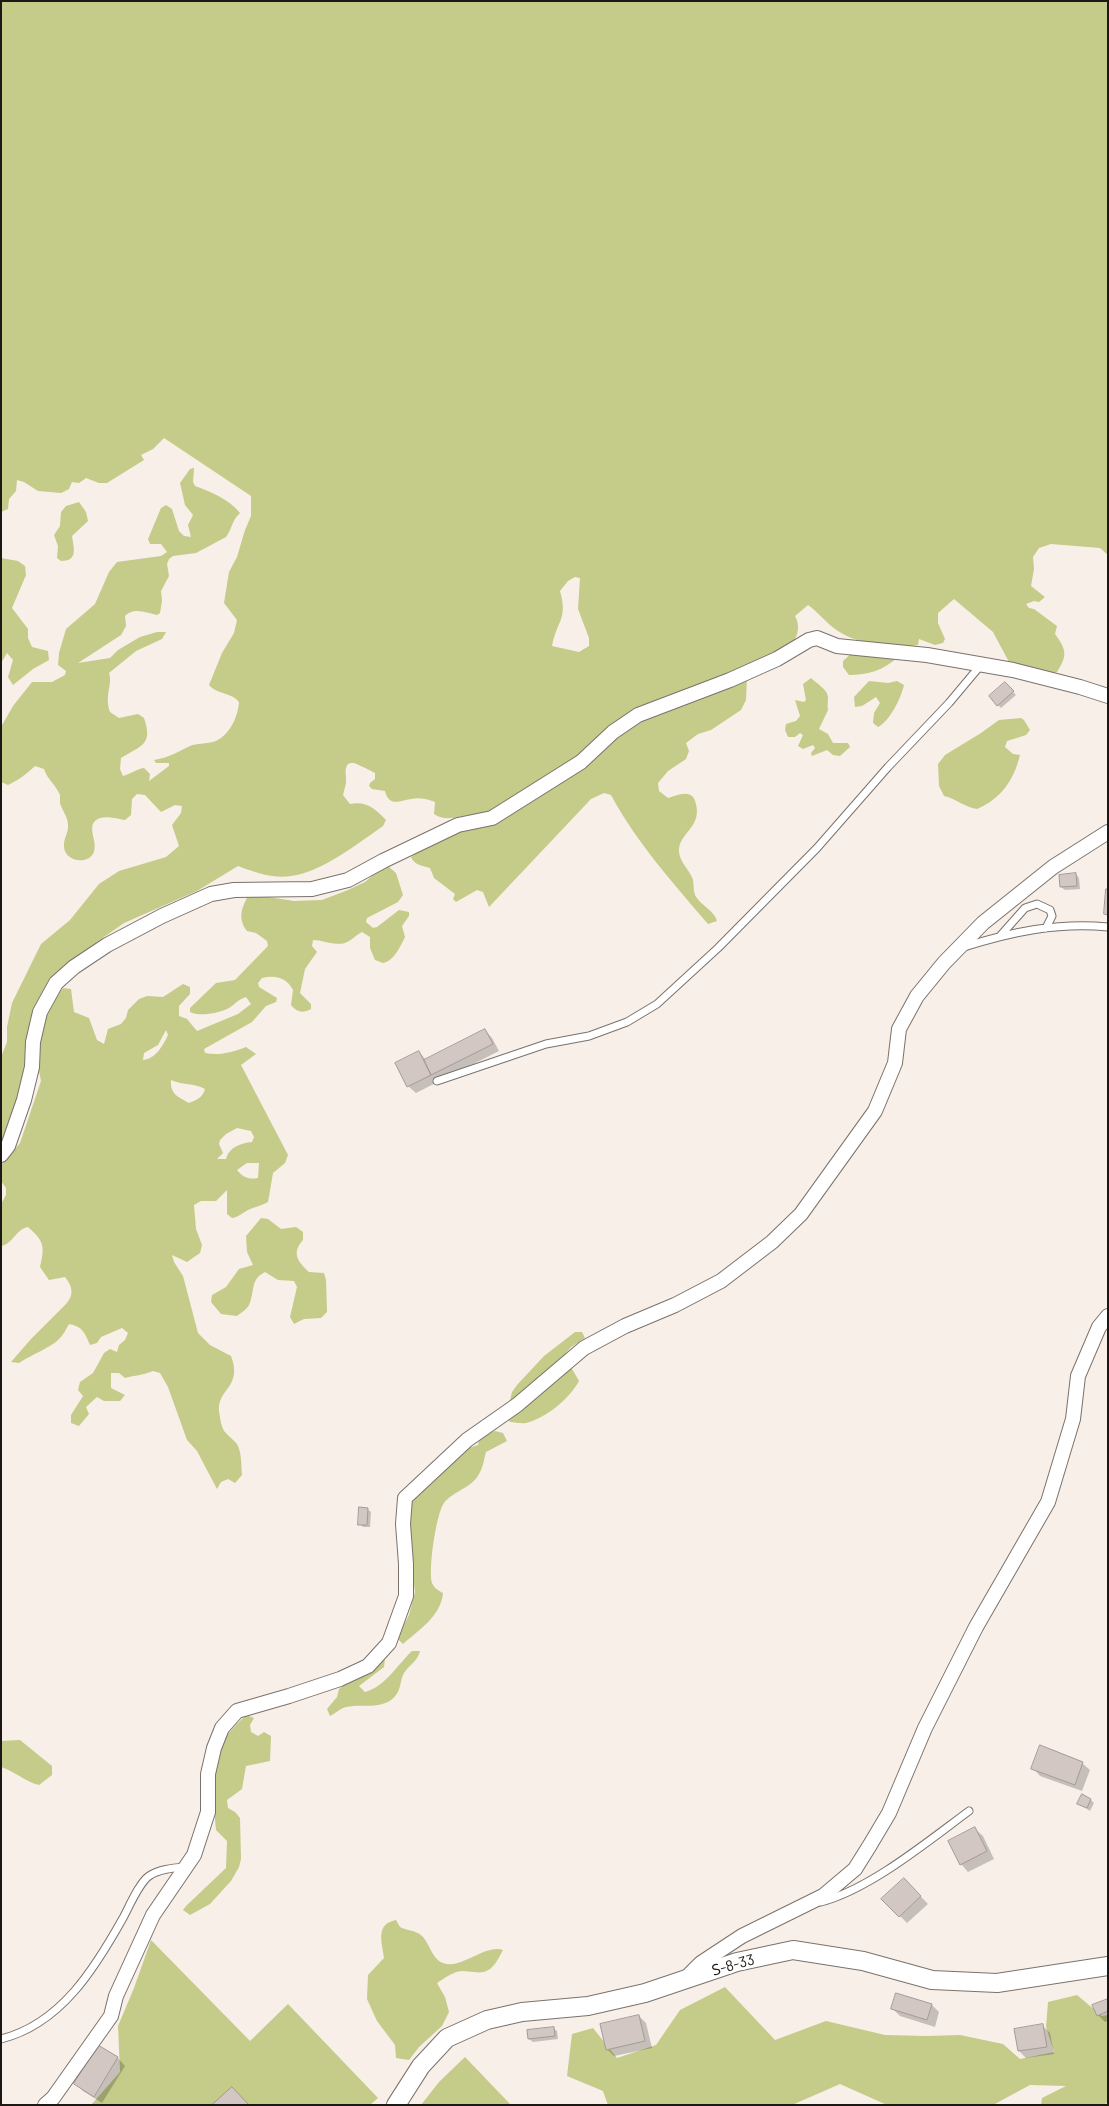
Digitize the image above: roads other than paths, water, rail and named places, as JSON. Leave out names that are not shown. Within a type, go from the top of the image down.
[{"type":"street","points":[[1,1155],[8,1146],[24,1100],[32,1067],[33,1042],[40,1012],[56,983],[74,967],[107,945],[162,916],[211,894],[234,890],[312,890],[348,880],[458,825],[492,818],[581,762],[613,732],[638,715],[730,680],[777,658],[808,640],[817,638],[837,646],[927,655],[980,666],[1013,670],[1108,696]]},
{"type":"street","points":[[45,2105],[53,2098],[111,2016],[116,1996],[153,1915],[194,1855],[208,1812],[208,1774],[214,1748],[222,1728],[237,1712],[340,1679],[368,1666],[389,1642],[406,1596],[403,1524],[405,1498],[467,1440],[518,1406],[584,1348],[625,1326],[675,1305],[721,1281],[772,1242],[801,1214],[875,1111],[895,1063],[899,1029],[917,996],[983,923],[1053,867],[1108,832]]},
{"type":"street","points":[[684,1980],[701,1963],[742,1936],[823,1896],[855,1869],[889,1813],[925,1728],[976,1626],[1048,1502],[1073,1419],[1078,1376],[1096,1335],[1108,1316]]},
{"type":"street","name":"Տ-8-33","points":[[399,2103],[421,2066],[447,2038],[487,2020],[522,2012],[588,2006],[645,1992],[737,1962],[793,1950],[863,1961],[932,1980],[997,1983],[1108,1966]]},
{"type":"lane","points":[[438,1081],[546,1044],[589,1036],[627,1022],[657,1004],[718,948],[817,848],[888,767],[949,703],[980,666]]},
{"type":"lane","points":[[1001,936],[1025,908],[1037,904],[1050,910],[1052,916],[1046,928]]},
{"type":"lane","points":[[957,950],[1001,936],[1046,928],[1085,925],[1108,927]]},
{"type":"lane","points":[[803,1907],[841,1897],[898,1862],[969,1811]]},
{"type":"lane","points":[[1,2039],[38,2023],[62,2006],[90,1970],[112,1937],[137,1892],[149,1876],[166,1870],[186,1867]]}]
